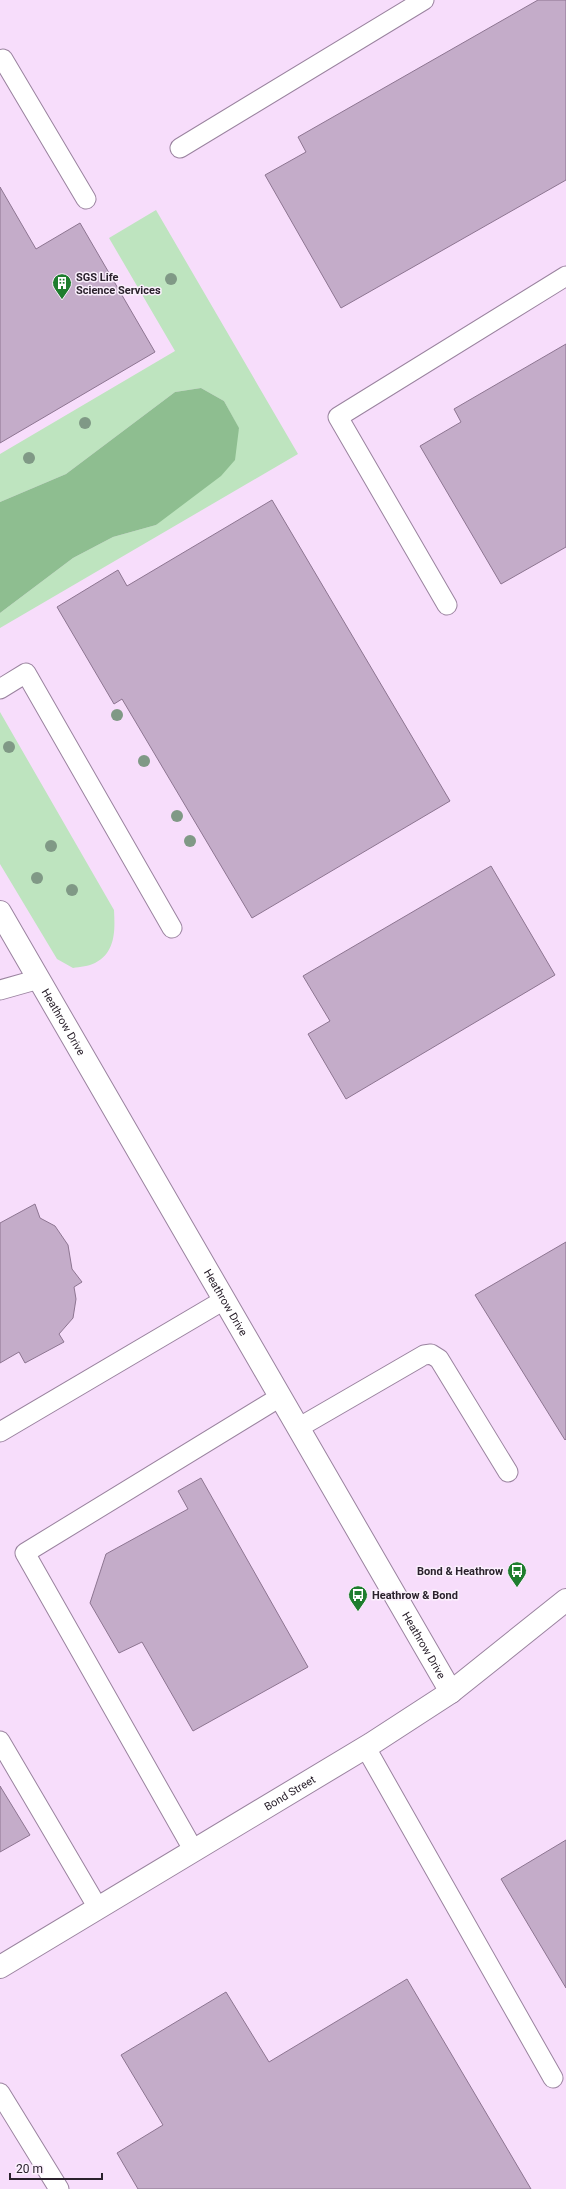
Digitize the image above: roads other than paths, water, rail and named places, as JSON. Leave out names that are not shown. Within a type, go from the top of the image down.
[{"type":"street","name":"Heathrow Drive","points":[[0,912],[451,1692]]},
{"type":"street","name":"Bond Street","points":[[0,1968],[366,1748],[451,1692],[566,1600]]},
{"type":"lane","points":[[180,148],[424,0]]},
{"type":"lane","points":[[1,58],[86,198]]},
{"type":"lane","points":[[447,605],[338,417],[566,276]]},
{"type":"lane","points":[[0,689],[26,673],[172,928]]},
{"type":"lane","points":[[0,990],[39,979]]},
{"type":"lane","points":[[0,1432],[224,1300]]},
{"type":"lane","points":[[298,1428],[424,1355],[431,1354],[439,1359],[508,1472]]},
{"type":"lane","points":[[194,1851],[24,1553],[280,1397]]},
{"type":"lane","points":[[0,1741],[98,1908]]},
{"type":"lane","points":[[366,1748],[553,2078]]},
{"type":"lane","points":[[0,2093],[59,2189]]},
{"type":"place","name":"SGS Life Science Services","points":[[62,300]]},
{"type":"place","name":"Bond & Heathrow","points":[[517,1588]]},
{"type":"place","name":"Heathrow & Bond","points":[[358,1612]]}]
